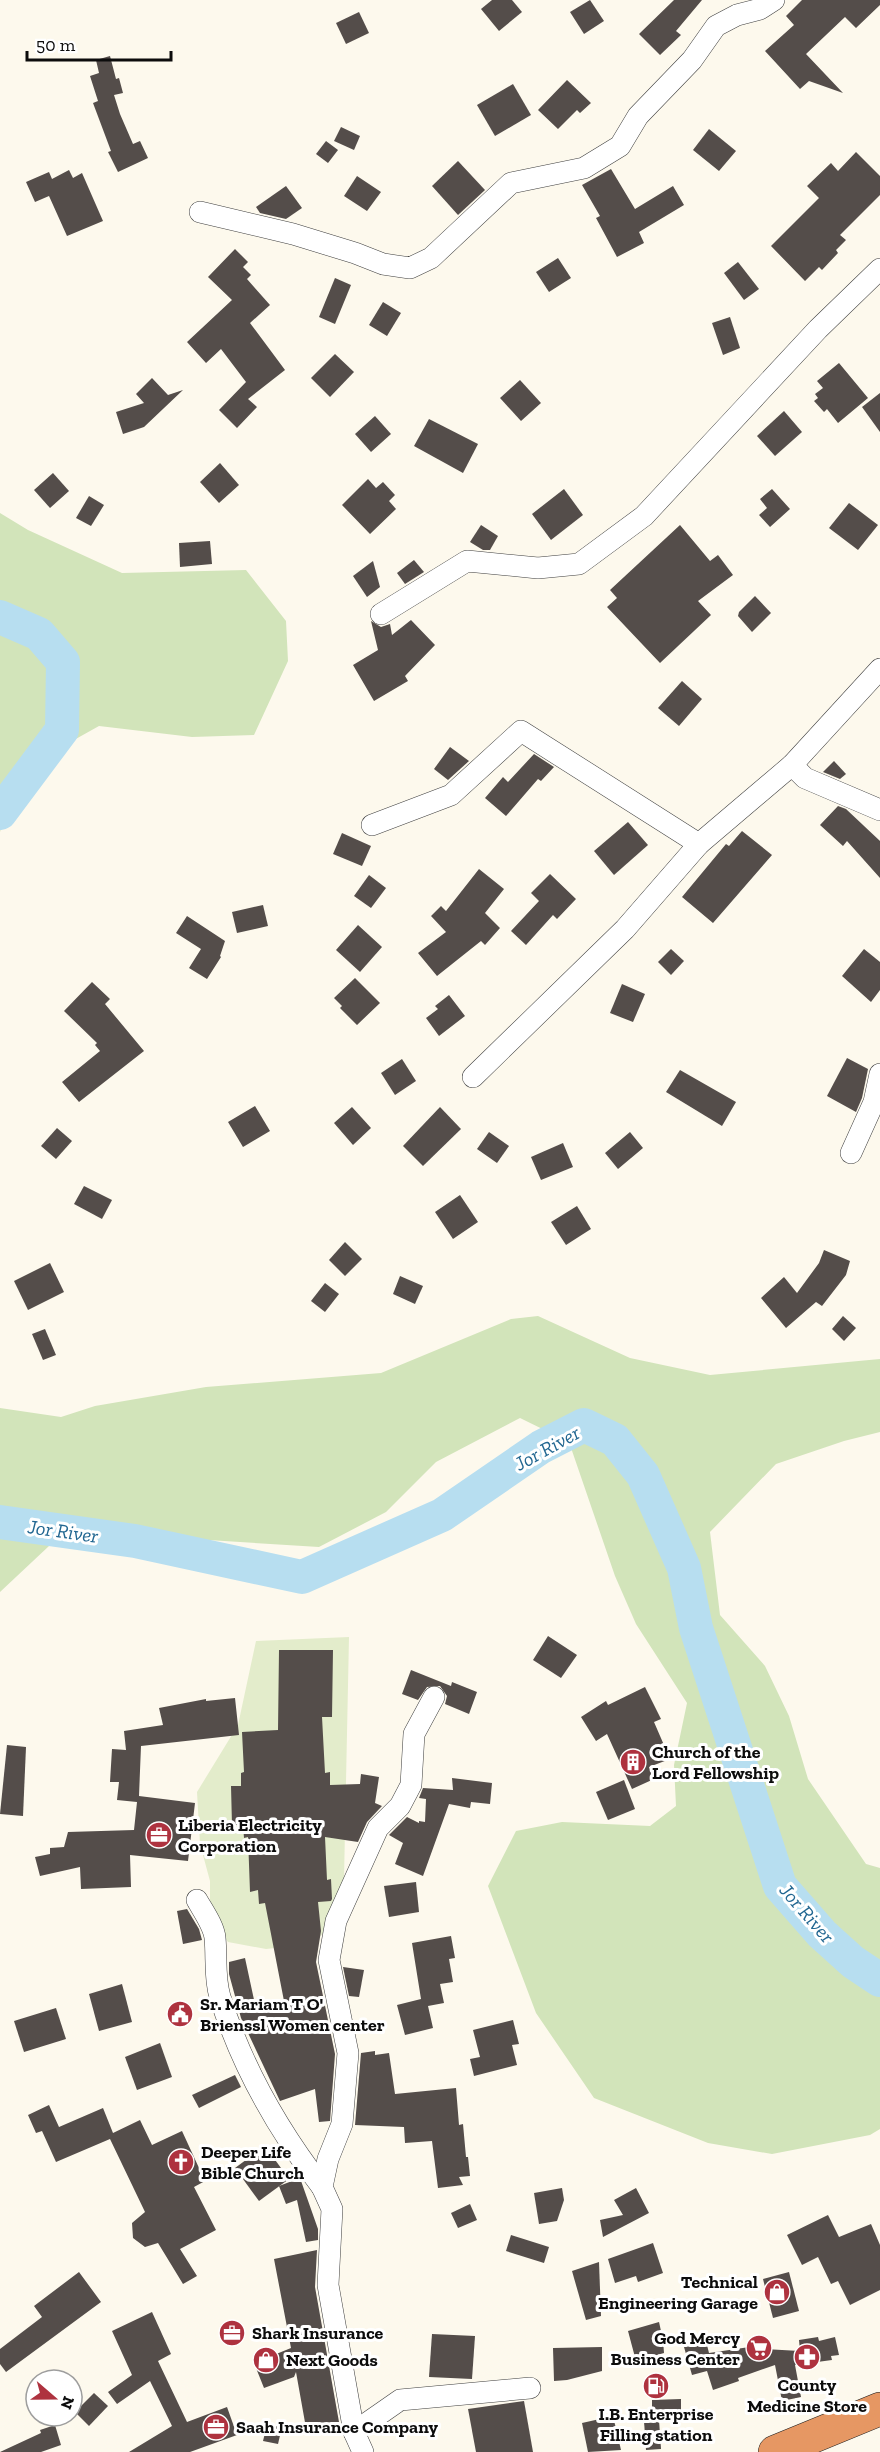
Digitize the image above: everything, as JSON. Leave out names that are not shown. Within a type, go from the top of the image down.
[{"type":"highway","points":[[775,2452],[880,2409]]},
{"type":"street","points":[[200,212],[293,234],[383,264],[410,268],[431,258],[511,183],[584,168],[620,146],[638,116],[692,60],[716,26],[737,15],[760,9],[774,0]]},
{"type":"street","points":[[381,614],[466,561],[538,568],[579,564],[644,516],[818,329],[880,269]]},
{"type":"street","points":[[473,1077],[625,929],[699,844],[792,765],[880,669]]},
{"type":"street","points":[[372,825],[451,795],[521,731],[699,844]]},
{"type":"street","points":[[792,765],[805,778],[880,810]]},
{"type":"street","points":[[851,1153],[874,1102],[880,1074]]},
{"type":"street","points":[[322,2187],[328,2159],[342,2124],[348,2053],[329,1960],[336,1921],[378,1828],[400,1806],[411,1785],[414,1734],[435,1698]]},
{"type":"street","points":[[197,1900],[215,1935],[215,1979],[235,2039],[275,2121],[322,2187],[332,2209],[328,2285],[354,2432],[363,2452]]},
{"type":"street","points":[[354,2432],[400,2400],[530,2388]]},
{"type":"green space","points":[[0,513],[28,530],[122,573],[246,570],[286,621],[288,661],[254,735],[192,737],[99,726],[40,759],[4,818],[0,832]]},
{"type":"green space","points":[[538,1316],[630,1358],[710,1375],[880,1359],[880,1432],[844,1441],[776,1464],[710,1532],[720,1615],[765,1666],[789,1716],[808,1779],[866,1864],[880,1868],[880,2129],[870,2135],[772,2154],[708,2143],[594,2098],[536,2013],[488,1886],[516,1831],[562,1822],[650,1826],[676,1806],[674,1765],[687,1703],[636,1624],[615,1576],[569,1442],[520,1418],[436,1462],[386,1512],[319,1547],[65,1531],[0,1592],[0,1408],[61,1417],[95,1406],[206,1387],[381,1373],[511,1319]]},
{"type":"green space","points":[[349,1637],[344,1879],[336,1921],[312,1944],[266,1949],[228,1942],[210,1919],[210,1881],[200,1844],[197,1792],[238,1725],[256,1641]]},
{"type":"building","points":[[492,0],[512,0],[522,12],[499,31],[481,9]]},
{"type":"building","points":[[590,0],[604,21],[584,34],[570,12]]},
{"type":"building","points":[[674,0],[702,0],[676,31],[681,35],[660,55],[639,34]]},
{"type":"building","points":[[802,0],[880,0],[880,5],[856,28],[845,17],[806,54],[843,93],[809,81],[800,89],[765,51],[794,25],[786,16]]},
{"type":"building","points":[[359,12],[369,33],[346,44],[336,23]]},
{"type":"building","points":[[110,56],[116,79],[119,78],[123,93],[114,95],[120,114],[133,144],[140,141],[148,158],[118,172],[108,152],[111,151],[93,103],[98,101],[90,76],[99,73],[96,60]]},
{"type":"building","points":[[567,80],[591,103],[580,113],[577,110],[558,129],[538,110]]},
{"type":"building","points":[[513,84],[531,115],[495,136],[477,105]]},
{"type":"building","points":[[341,127],[360,136],[354,150],[334,141]]},
{"type":"building","points":[[709,129],[736,151],[719,171],[693,150]]},
{"type":"building","points":[[326,141],[338,150],[328,163],[316,154]]},
{"type":"building","points":[[856,152],[880,176],[880,195],[840,235],[846,240],[836,250],[838,253],[822,270],[819,267],[805,281],[771,246],[819,198],[807,186],[831,163],[838,171]]},
{"type":"building","points":[[458,161],[485,190],[458,215],[432,186]]},
{"type":"building","points":[[611,169],[635,209],[673,186],[684,205],[639,232],[644,243],[617,257],[596,218],[600,216],[582,185]]},
{"type":"building","points":[[69,170],[73,178],[82,173],[103,221],[67,236],[49,196],[35,202],[26,182],[49,172],[52,179]]},
{"type":"building","points":[[357,176],[381,192],[367,211],[344,196]]},
{"type":"building","points":[[286,186],[302,208],[286,219],[260,213],[256,207]]},
{"type":"building","points":[[235,249],[248,262],[243,267],[251,275],[247,279],[270,305],[250,323],[285,370],[248,399],[257,407],[237,428],[219,410],[246,382],[221,349],[206,363],[187,342],[232,300],[208,277]]},
{"type":"building","points":[[558,258],[571,278],[549,292],[536,272]]},
{"type":"building","points":[[738,262],[759,289],[744,300],[724,273]]},
{"type":"building","points":[[335,278],[351,285],[335,324],[319,317]]},
{"type":"building","points":[[383,302],[401,313],[387,336],[369,325]]},
{"type":"building","points":[[730,317],[740,348],[723,355],[712,323]]},
{"type":"building","points":[[335,354],[354,372],[330,397],[311,378]]},
{"type":"building","points":[[839,363],[868,398],[838,423],[827,409],[824,412],[814,401],[818,398],[815,394],[823,388],[817,381]]},
{"type":"building","points":[[152,378],[168,395],[183,390],[144,427],[123,434],[116,412],[144,403],[136,394]]},
{"type":"building","points":[[520,380],[541,403],[521,421],[500,398]]},
{"type":"building","points":[[880,393],[880,432],[862,407]]},
{"type":"building","points":[[784,411],[802,432],[775,456],[757,436]]},
{"type":"building","points":[[375,416],[391,434],[371,452],[355,434]]},
{"type":"building","points":[[429,419],[478,444],[463,473],[414,446]]},
{"type":"building","points":[[220,463],[239,485],[219,503],[200,482]]},
{"type":"building","points":[[53,473],[69,491],[50,508],[34,490]]},
{"type":"building","points":[[368,479],[376,488],[383,482],[395,495],[389,501],[396,509],[370,534],[342,505]]},
{"type":"building","points":[[564,489],[583,515],[551,540],[532,514]]},
{"type":"building","points":[[772,489],[790,509],[770,527],[759,515],[767,508],[760,499]]},
{"type":"building","points":[[89,496],[104,505],[91,526],[76,518]]},
{"type":"building","points":[[849,503],[878,525],[858,550],[829,528]]},
{"type":"building","points":[[481,525],[498,536],[490,550],[483,550],[470,542]]},
{"type":"building","points":[[680,525],[710,561],[718,555],[733,575],[698,601],[711,615],[660,663],[607,607],[617,598],[610,590]]},
{"type":"building","points":[[210,541],[212,564],[180,567],[179,543]]},
{"type":"building","points":[[414,560],[424,572],[405,584],[397,573]]},
{"type":"building","points":[[373,561],[380,587],[367,597],[353,576]]},
{"type":"building","points":[[755,596],[771,613],[752,632],[738,616],[739,612]]},
{"type":"building","points":[[411,620],[435,645],[405,676],[408,681],[374,701],[353,665],[378,650],[371,621],[381,627],[390,624],[392,635]]},
{"type":"building","points":[[682,681],[702,699],[679,726],[658,708]]},
{"type":"building","points":[[450,747],[469,761],[448,780],[434,769]]},
{"type":"building","points":[[534,754],[554,767],[541,781],[538,779],[506,816],[485,798],[503,777],[508,782]]},
{"type":"building","points":[[834,761],[846,774],[840,779],[823,772]]},
{"type":"building","points":[[838,806],[846,809],[880,841],[880,878],[847,841],[843,846],[820,825]]},
{"type":"building","points":[[628,822],[648,845],[614,875],[594,851]]},
{"type":"building","points":[[742,831],[772,855],[713,923],[682,897],[726,844],[729,846]]},
{"type":"building","points":[[342,833],[371,846],[362,866],[333,854]]},
{"type":"building","points":[[479,869],[504,889],[485,913],[500,928],[485,945],[481,941],[437,976],[418,953],[446,932],[431,916],[441,906],[446,911]]},
{"type":"building","points":[[550,874],[576,899],[557,919],[553,915],[526,945],[511,931],[539,901],[531,893]]},
{"type":"building","points":[[369,875],[386,888],[371,908],[354,896]]},
{"type":"building","points":[[263,905],[268,926],[237,933],[232,912]]},
{"type":"building","points":[[187,916],[225,941],[221,957],[207,979],[189,968],[201,949],[176,933]]},
{"type":"building","points":[[358,925],[382,947],[360,972],[336,950]]},
{"type":"building","points":[[671,949],[684,961],[671,975],[658,962]]},
{"type":"building","points":[[864,949],[880,962],[880,990],[871,1002],[842,976]]},
{"type":"building","points":[[355,978],[380,1003],[357,1025],[340,1008],[342,1006],[334,998]]},
{"type":"building","points":[[92,982],[110,999],[105,1004],[144,1051],[79,1102],[62,1082],[100,1051],[95,1045],[97,1043],[64,1011]]},
{"type":"building","points":[[622,984],[645,994],[633,1022],[610,1013]]},
{"type":"building","points":[[449,995],[465,1016],[439,1036],[426,1018],[438,1009],[435,1006]]},
{"type":"building","points":[[847,1058],[868,1069],[862,1098],[856,1112],[827,1096]]},
{"type":"building","points":[[402,1059],[416,1081],[395,1095],[381,1073]]},
{"type":"building","points":[[680,1070],[736,1102],[722,1126],[666,1092]]},
{"type":"building","points":[[255,1106],[270,1131],[243,1147],[228,1122]]},
{"type":"building","points":[[352,1107],[371,1128],[353,1145],[334,1123]]},
{"type":"building","points":[[440,1107],[461,1129],[423,1166],[403,1146]]},
{"type":"building","points":[[57,1128],[72,1141],[56,1159],[41,1146]]},
{"type":"building","points":[[489,1132],[509,1146],[497,1163],[477,1149]]},
{"type":"building","points":[[630,1132],[643,1148],[618,1169],[605,1153]]},
{"type":"building","points":[[563,1143],[573,1167],[541,1180],[531,1157]]},
{"type":"building","points":[[84,1186],[112,1200],[102,1219],[74,1204]]},
{"type":"building","points":[[460,1195],[478,1222],[453,1239],[435,1212]]},
{"type":"building","points":[[577,1206],[591,1229],[566,1245],[551,1222]]},
{"type":"building","points":[[345,1242],[362,1259],[345,1276],[329,1260]]},
{"type":"building","points":[[824,1250],[850,1261],[846,1275],[822,1306],[816,1302],[786,1328],[761,1298],[784,1277],[797,1293],[819,1263]]},
{"type":"building","points":[[50,1263],[64,1292],[28,1310],[14,1281]]},
{"type":"building","points":[[400,1276],[423,1286],[415,1304],[393,1294]]},
{"type":"building","points":[[325,1283],[339,1294],[325,1312],[311,1301]]},
{"type":"building","points":[[843,1316],[856,1328],[844,1341],[832,1329]]},
{"type":"building","points":[[45,1329],[56,1355],[43,1360],[32,1334]]},
{"type":"building","points":[[548,1636],[577,1655],[561,1678],[533,1660]]},
{"type":"building","points":[[279,1650],[333,1650],[332,1717],[322,1717],[325,1773],[330,1772],[330,1785],[360,1784],[361,1774],[379,1777],[375,1803],[382,1806],[367,1822],[358,1842],[325,1837],[327,1880],[331,1879],[332,1899],[318,1902],[321,1931],[316,1962],[335,2054],[330,2121],[319,2122],[315,2089],[280,2101],[241,2018],[229,1974],[229,1962],[245,1958],[256,2009],[284,2001],[265,1903],[259,1904],[258,1890],[250,1892],[248,1837],[244,1838],[243,1825],[232,1825],[231,1786],[241,1786],[241,1773],[244,1772],[242,1732],[278,1730]]},
{"type":"building","points":[[411,1670],[451,1686],[452,1682],[477,1692],[469,1714],[445,1704],[447,1696],[440,1686],[427,1687],[418,1700],[402,1694]]},
{"type":"building","points":[[645,1687],[661,1719],[654,1722],[670,1759],[649,1767],[654,1779],[632,1789],[607,1734],[596,1741],[581,1717],[606,1701],[608,1705]]},
{"type":"building","points":[[235,1698],[239,1735],[141,1746],[139,1796],[195,1803],[188,1861],[130,1855],[131,1887],[81,1889],[80,1867],[40,1876],[35,1857],[50,1854],[50,1848],[64,1847],[68,1832],[134,1830],[137,1802],[117,1800],[119,1782],[110,1782],[112,1749],[126,1750],[124,1731],[163,1725],[159,1708],[206,1699],[206,1701]]},
{"type":"building","points":[[7,1745],[26,1747],[23,1816],[0,1814]]},
{"type":"building","points":[[452,1778],[492,1783],[490,1804],[471,1802],[470,1808],[449,1804],[423,1876],[395,1864],[403,1843],[389,1835],[407,1817],[419,1823],[419,1821],[425,1822],[426,1799],[419,1798],[423,1788],[453,1790]]},
{"type":"building","points":[[624,1780],[635,1809],[608,1820],[596,1792]]},
{"type":"building","points":[[416,1882],[419,1912],[389,1917],[384,1886]]},
{"type":"building","points":[[187,1909],[199,1929],[202,1940],[183,1944],[177,1911]]},
{"type":"building","points":[[451,1936],[455,1958],[449,1959],[453,1982],[440,1984],[444,2003],[428,2006],[433,2028],[405,2035],[397,2005],[421,1999],[412,1943]]},
{"type":"building","points":[[343,1967],[364,1970],[359,1997],[349,1996]]},
{"type":"building","points":[[122,1984],[132,2022],[99,2031],[89,1994]]},
{"type":"building","points":[[56,2008],[66,2039],[24,2052],[14,2021]]},
{"type":"building","points":[[513,2020],[519,2044],[512,2045],[517,2065],[474,2076],[470,2059],[480,2057],[473,2030]]},
{"type":"building","points":[[160,2043],[172,2077],[137,2090],[125,2057]]},
{"type":"building","points":[[375,2051],[375,2055],[389,2053],[395,2094],[456,2088],[459,2125],[463,2124],[470,2176],[459,2177],[463,2185],[438,2188],[432,2141],[405,2143],[404,2127],[355,2125],[361,2053]]},
{"type":"building","points":[[235,2075],[241,2087],[199,2108],[192,2095]]},
{"type":"building","points":[[49,2105],[59,2127],[103,2108],[113,2133],[140,2120],[152,2145],[182,2131],[205,2181],[194,2187],[216,2230],[180,2249],[197,2276],[183,2284],[158,2243],[145,2247],[133,2238],[132,2223],[145,2212],[110,2139],[56,2162],[42,2131],[36,2133],[28,2115]]},
{"type":"building","points":[[265,2146],[289,2179],[259,2201],[235,2168]]},
{"type":"building","points":[[300,2178],[318,2229],[318,2240],[306,2242],[297,2200],[286,2204],[279,2186]]},
{"type":"building","points":[[562,2188],[564,2200],[557,2221],[539,2224],[534,2193]]},
{"type":"building","points":[[636,2188],[649,2213],[603,2237],[600,2220],[623,2215],[614,2200]]},
{"type":"building","points":[[470,2204],[477,2220],[458,2228],[451,2213]]},
{"type":"building","points":[[828,2215],[839,2237],[871,2224],[880,2245],[880,2290],[850,2305],[838,2281],[831,2284],[818,2257],[802,2265],[787,2235]]},
{"type":"building","points":[[511,2235],[549,2247],[544,2263],[506,2251]]},
{"type":"building","points":[[653,2243],[663,2273],[638,2282],[636,2276],[615,2283],[608,2259]]},
{"type":"building","points":[[317,2250],[315,2287],[339,2422],[306,2428],[296,2372],[294,2377],[264,2388],[254,2363],[291,2348],[274,2259]]},
{"type":"building","points":[[599,2262],[601,2316],[586,2320],[572,2271]]},
{"type":"building","points":[[79,2272],[101,2302],[6,2372],[0,2364],[0,2349],[42,2317],[34,2306]]},
{"type":"building","points":[[789,2272],[799,2311],[773,2318],[763,2279]]},
{"type":"building","points":[[152,2312],[171,2354],[158,2361],[187,2422],[227,2407],[237,2435],[190,2452],[129,2452],[172,2426],[150,2381],[117,2404],[108,2392],[132,2375],[112,2331]]},
{"type":"building","points":[[659,2322],[664,2353],[636,2361],[628,2331]]},
{"type":"building","points":[[432,2334],[475,2336],[472,2379],[429,2377]]},
{"type":"building","points":[[818,2337],[819,2341],[835,2337],[839,2355],[831,2356],[832,2360],[795,2365],[801,2397],[782,2401],[775,2365],[713,2390],[707,2371],[692,2375],[684,2347],[706,2341],[709,2353],[763,2345],[764,2349],[800,2351],[799,2340]]},
{"type":"building","points":[[602,2347],[602,2371],[554,2381],[553,2348]]},
{"type":"building","points":[[94,2393],[108,2406],[89,2426],[84,2421],[84,2403]]},
{"type":"building","points":[[681,2399],[681,2414],[652,2414],[652,2400]]},
{"type":"building","points":[[524,2401],[533,2452],[476,2452],[468,2409]]},
{"type":"building","points":[[613,2416],[621,2450],[588,2452],[582,2423]]},
{"type":"building","points":[[659,2420],[661,2449],[646,2450],[644,2421]]},
{"type":"building","points":[[267,2425],[282,2427],[278,2444],[263,2441]]},
{"type":"building","points":[[56,2428],[61,2445],[41,2452],[0,2452],[41,2433],[40,2430]]},
{"type":"waterway","name":"Jor River","points":[[0,617],[39,634],[63,662],[62,730],[0,813]]},
{"type":"waterway","name":"Jor River","points":[[0,1522],[135,1541],[302,1577],[442,1515],[541,1447],[584,1425],[615,1440],[643,1475],[684,1568],[696,1628],[780,1886],[822,1934],[853,1962],[880,1980]]},
{"type":"place","name":"Church of the Lord Fellowship","points":[[633,1762]]},
{"type":"place","name":"Liberia Electricity Corporation","points":[[159,1835]]},
{"type":"place","name":"Sr. Mariam T O' Brienssl Women center","points":[[180,2014]]},
{"type":"place","name":"Deeper Life Bible Church","points":[[181,2162]]},
{"type":"place","name":"Technical Engineering Garage","points":[[777,2292]]},
{"type":"place","name":"Shark Insurance","points":[[232,2333]]},
{"type":"place","name":"God Mercy Business Center","points":[[759,2348]]},
{"type":"place","name":"County Medicine Store","points":[[807,2357]]},
{"type":"place","name":"Next Goods","points":[[266,2360]]},
{"type":"place","name":"I.B. Enterprise Filling station","points":[[656,2386]]},
{"type":"place","name":"Saah Insurance Company","points":[[216,2427]]}]
